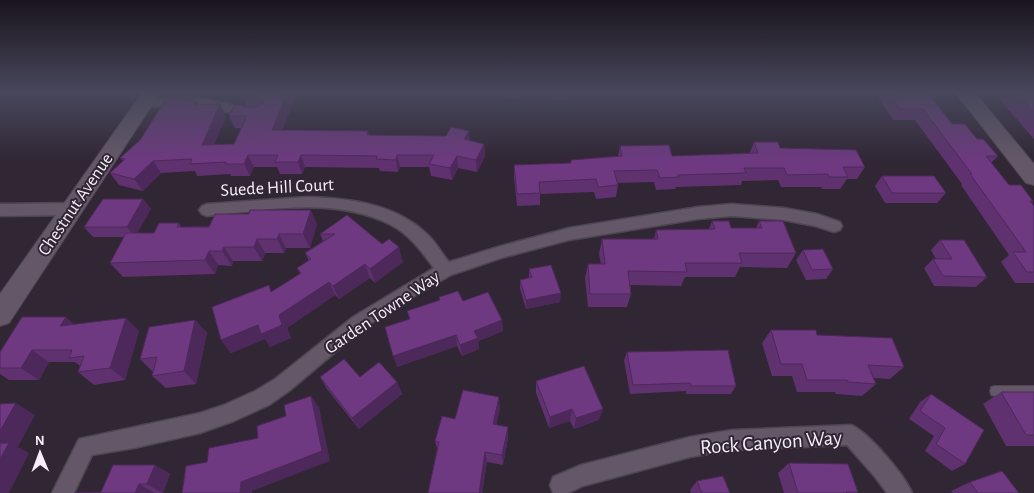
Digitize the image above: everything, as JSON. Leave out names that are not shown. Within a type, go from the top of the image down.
[{"type":"street","name":"Chestnut Avenue","points":[[0,315],[135,116]]},
{"type":"street","points":[[984,116],[1034,178]]},
{"type":"street","name":"Suede Hill Court","points":[[207,210],[326,201],[356,206],[383,215],[417,236],[431,250],[445,270]]},
{"type":"street","points":[[0,210],[72,209]]},
{"type":"street","name":"Garden Towne Way","points":[[63,493],[86,446],[134,438],[200,423],[227,414],[262,398],[282,385],[359,322],[445,270],[569,234],[698,213],[732,210],[760,212],[818,220],[834,226]]},
{"type":"street","name":"Rock Canyon Way","points":[[561,485],[581,476],[690,447],[732,440],[851,435],[883,469],[901,493]]},
{"type":"lane","points":[[995,391],[1034,391]]},
{"type":"building","points":[[155,116],[215,116],[202,145],[234,144],[247,116],[278,116],[272,130],[368,131],[367,135],[446,136],[451,127],[469,131],[464,139],[484,144],[476,160],[457,156],[450,168],[429,164],[434,155],[397,155],[396,160],[376,159],[377,156],[301,155],[298,162],[275,162],[278,155],[248,155],[244,164],[225,164],[226,162],[190,164],[192,159],[153,161],[134,179],[110,173],[125,159],[120,158],[140,140]]},
{"type":"building","points":[[928,116],[946,116],[952,124],[965,124],[977,139],[983,139],[998,156],[986,156],[1009,185],[1021,185],[1033,201],[1030,201],[1034,206],[1034,272],[1027,272],[1013,252],[1026,252],[970,174],[972,174]]},
{"type":"building","points":[[754,142],[778,142],[780,148],[856,150],[865,167],[843,167],[848,177],[829,177],[828,174],[787,175],[784,168],[744,168],[746,173],[678,175],[679,177],[660,178],[657,170],[614,171],[618,185],[598,187],[596,179],[539,182],[540,193],[517,194],[514,165],[571,163],[571,160],[622,156],[620,146],[669,145],[672,156],[758,153]]},
{"type":"building","points":[[882,176],[934,176],[946,193],[892,193]]},
{"type":"building","points":[[103,199],[143,199],[127,227],[84,227]]},
{"type":"building","points":[[250,210],[311,210],[303,234],[279,234],[277,239],[257,239],[254,247],[224,247],[222,251],[209,251],[205,260],[110,263],[126,233],[154,233],[159,223],[179,223],[177,227],[209,227],[215,214],[249,214]]},
{"type":"building","points":[[347,215],[382,244],[389,239],[399,247],[370,269],[365,264],[333,286],[329,282],[279,315],[282,325],[261,334],[258,325],[221,340],[212,307],[269,285],[271,292],[301,273],[297,268],[311,259],[305,253],[335,234],[320,234]]},
{"type":"building","points":[[712,221],[729,221],[731,228],[762,228],[759,221],[783,221],[796,253],[739,253],[742,263],[685,263],[687,272],[628,271],[631,294],[590,294],[588,264],[605,264],[602,239],[658,239],[656,230],[715,229]]},
{"type":"building","points":[[940,240],[964,240],[987,277],[943,276],[933,259],[952,259]]},
{"type":"building","points":[[823,249],[833,269],[812,270],[803,250]]},
{"type":"building","points":[[551,265],[561,293],[526,300],[520,280],[532,277],[529,269]]},
{"type":"building","points":[[458,291],[463,301],[488,292],[502,320],[474,331],[478,338],[460,345],[456,335],[393,356],[385,327],[410,319],[407,311],[440,300],[439,297]]},
{"type":"building","points":[[22,317],[66,317],[60,326],[126,318],[110,368],[78,372],[84,356],[69,358],[72,350],[32,350],[21,368],[0,368],[0,352]]},
{"type":"building","points":[[195,320],[184,371],[152,376],[157,357],[140,359],[149,327]]},
{"type":"building","points":[[771,330],[816,330],[817,335],[892,338],[904,367],[868,365],[876,384],[848,382],[847,380],[807,380],[802,364],[781,364]]},
{"type":"building","points":[[728,350],[736,386],[691,386],[690,383],[633,385],[627,352]]},
{"type":"building","points":[[344,359],[360,377],[379,362],[397,382],[352,418],[320,377]]},
{"type":"building","points":[[584,366],[603,409],[576,418],[572,409],[550,417],[536,381]]},
{"type":"building","points":[[463,390],[499,397],[493,424],[508,427],[502,455],[485,452],[479,493],[428,493],[439,442],[435,441],[442,416],[455,419]]},
{"type":"building","points":[[1001,392],[1034,392],[1034,435],[1026,435]]},
{"type":"building","points":[[931,394],[984,430],[965,464],[936,444],[945,428],[920,411]]},
{"type":"building","points":[[311,396],[322,451],[241,482],[240,493],[182,493],[186,466],[207,462],[209,448],[258,438],[257,426],[286,416],[284,405]]},
{"type":"building","points":[[16,403],[0,431],[0,404]]},
{"type":"building","points":[[0,443],[9,443],[0,459]]},
{"type":"building","points":[[789,463],[848,464],[858,492],[798,493]]},
{"type":"building","points":[[113,465],[155,465],[147,484],[139,484],[135,493],[74,493],[101,492]]},
{"type":"building","points":[[1002,471],[1019,493],[978,493],[970,482]]},
{"type":"building","points":[[723,476],[730,493],[702,493],[697,481]]}]
